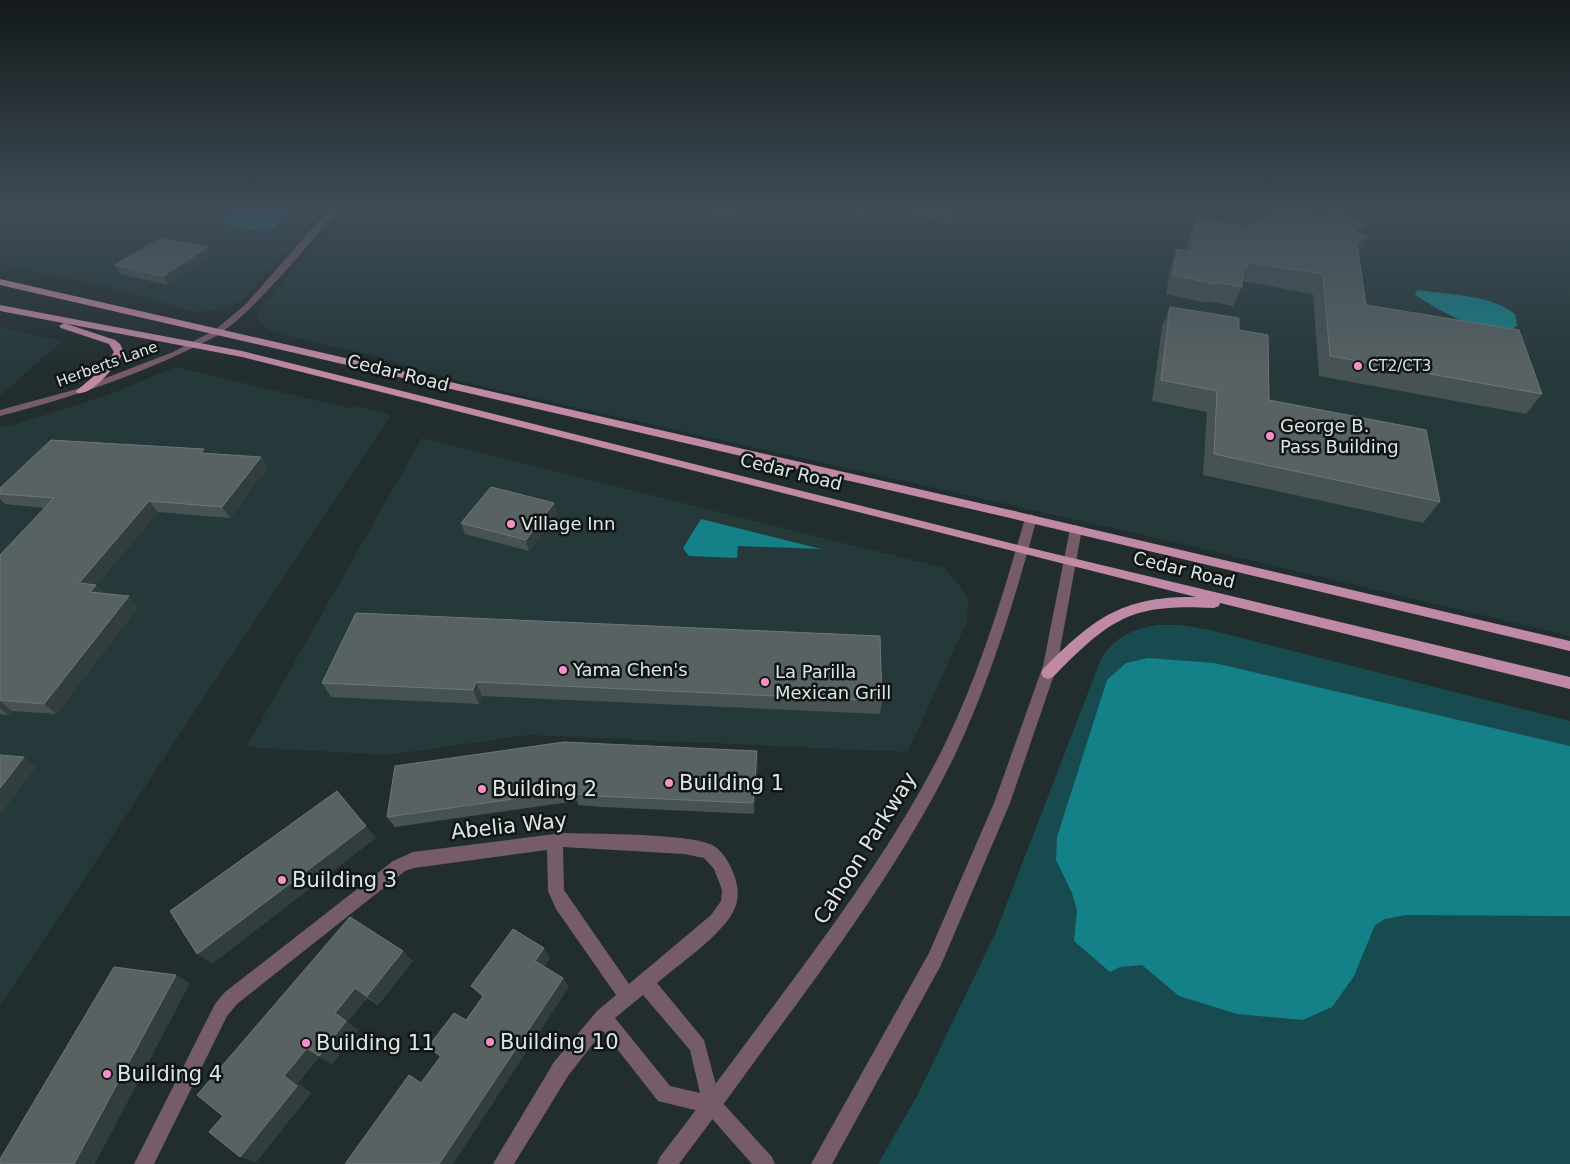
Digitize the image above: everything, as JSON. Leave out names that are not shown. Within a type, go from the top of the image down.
[{"type":"main road","name":"Cedar Road","points":[[0,282],[1031,518],[1570,646]]},
{"type":"main road","name":"Cedar Road","points":[[0,308],[195,345],[398,392],[1070,562],[1570,683]]},
{"type":"main road","points":[[33,315],[104,338],[117,346],[119,352],[115,363],[82,391]]},
{"type":"main road","points":[[1048,673],[1094,629],[1126,610],[1165,602],[1248,605]]},
{"type":"street","name":"Herberts Lane","points":[[0,413],[82,391],[168,358],[195,345],[219,331],[248,307],[287,262]]},
{"type":"street","name":"Cahoon Parkway","points":[[667,1164],[866,896],[910,824],[948,754],[977,688],[1031,518]]},
{"type":"street","points":[[821,1164],[935,959],[1002,803],[1048,673],[1076,529]]},
{"type":"street","points":[[555,841],[556,890],[562,904],[628,997]]},
{"type":"street","name":"Abelia Way","points":[[144,1164],[221,1010],[231,998],[382,877],[413,860],[555,841],[684,846],[709,852],[720,864],[730,890],[729,904],[717,921],[603,1017],[561,1069],[503,1164]]},
{"type":"street","points":[[645,983],[698,1046],[712,1105],[766,1164]]},
{"type":"street","points":[[603,1017],[665,1094],[712,1105]]},
{"type":"shaded area","points":[[0,262],[276,262],[240,302],[226,308],[193,312],[107,286],[0,264]]},
{"type":"shaded area","points":[[301,262],[1570,262],[1570,636],[1148,536],[462,382],[370,355],[283,335],[267,329],[260,323],[258,314],[262,306]]},
{"type":"shaded area","points":[[1417,290],[1469,296],[1494,303],[1505,307],[1515,314],[1517,326],[1507,330],[1494,330],[1467,323],[1415,295]]},
{"type":"shaded area","points":[[0,327],[62,341],[0,396]]},
{"type":"shaded area","points":[[175,367],[353,409],[356,406],[391,415],[0,1006],[0,427],[16,424],[108,395]]},
{"type":"shaded area","points":[[422,438],[944,568],[963,590],[968,600],[967,621],[908,752],[528,735],[387,755],[246,747]]},
{"type":"shaded area","points":[[701,519],[821,549],[738,546],[737,558],[689,556],[683,548]]},
{"type":"shaded area","points":[[1158,625],[1181,625],[1210,630],[1570,721],[1570,1164],[878,1164],[917,1096],[995,934],[1101,659],[1125,635],[1132,631]]},
{"type":"shaded area","points":[[1148,658],[1214,663],[1570,746],[1570,916],[1406,915],[1385,919],[1375,925],[1354,976],[1332,1007],[1303,1020],[1237,1014],[1179,996],[1142,965],[1120,967],[1110,972],[1074,941],[1077,910],[1072,893],[1056,860],[1057,837],[1107,680],[1126,663]]},
{"type":"building","points":[[120,262],[184,262],[163,276],[115,265]]},
{"type":"building","points":[[1175,262],[1247,262],[1247,267],[1243,266],[1242,287],[1216,282],[1215,284],[1173,275]]},
{"type":"building","points":[[1249,262],[1360,262],[1366,305],[1519,330],[1542,394],[1330,356],[1323,274]]},
{"type":"building","name":"George B. Pass Building","points":[[1170,307],[1239,318],[1239,330],[1268,335],[1269,400],[1426,430],[1440,502],[1214,454],[1217,391],[1161,380]]},
{"type":"building","points":[[51,440],[204,449],[201,453],[261,457],[222,507],[149,501],[79,583],[96,585],[90,592],[129,596],[44,704],[0,700],[0,555],[54,498],[0,494],[0,488]]},
{"type":"building","points":[[491,487],[554,503],[526,540],[461,523]]},
{"type":"building","points":[[356,613],[880,636],[882,701],[476,682],[473,690],[322,683]]},
{"type":"building","points":[[564,742],[757,751],[753,803],[598,796],[574,794],[575,790],[387,817],[395,766]]},
{"type":"building","points":[[0,755],[24,757],[0,788]]},
{"type":"building","name":"Building 3","points":[[337,791],[366,826],[197,954],[170,911]]},
{"type":"building","name":"Building 11","points":[[350,917],[403,951],[367,996],[355,988],[335,1013],[346,1021],[319,1056],[307,1048],[284,1076],[297,1086],[240,1157],[209,1132],[223,1116],[197,1095]]},
{"type":"building","name":"Building 10","points":[[513,929],[544,948],[535,961],[563,978],[439,1164],[345,1164],[409,1075],[421,1083],[441,1056],[428,1047],[454,1013],[466,1020],[484,995],[471,986]]},
{"type":"building","name":"Building 4","points":[[114,967],[176,975],[74,1164],[0,1164],[0,1159]]},
{"type":"place","name":"CT2/CT3","points":[[1358,366]]},
{"type":"place","name":"George B. Pass Building","points":[[1270,436]]},
{"type":"place","name":"Village Inn","points":[[511,524]]},
{"type":"place","name":"Yama Chen's","points":[[563,670]]},
{"type":"place","name":"La Parilla Mexican Grill","points":[[765,682]]},
{"type":"place","name":"Building 1","points":[[669,783]]},
{"type":"place","name":"Building 2","points":[[482,789]]},
{"type":"place","name":"Building 3","points":[[282,880]]},
{"type":"place","name":"Building 10","points":[[490,1042]]},
{"type":"place","name":"Building 11","points":[[306,1043]]},
{"type":"place","name":"Building 4","points":[[107,1074]]}]
